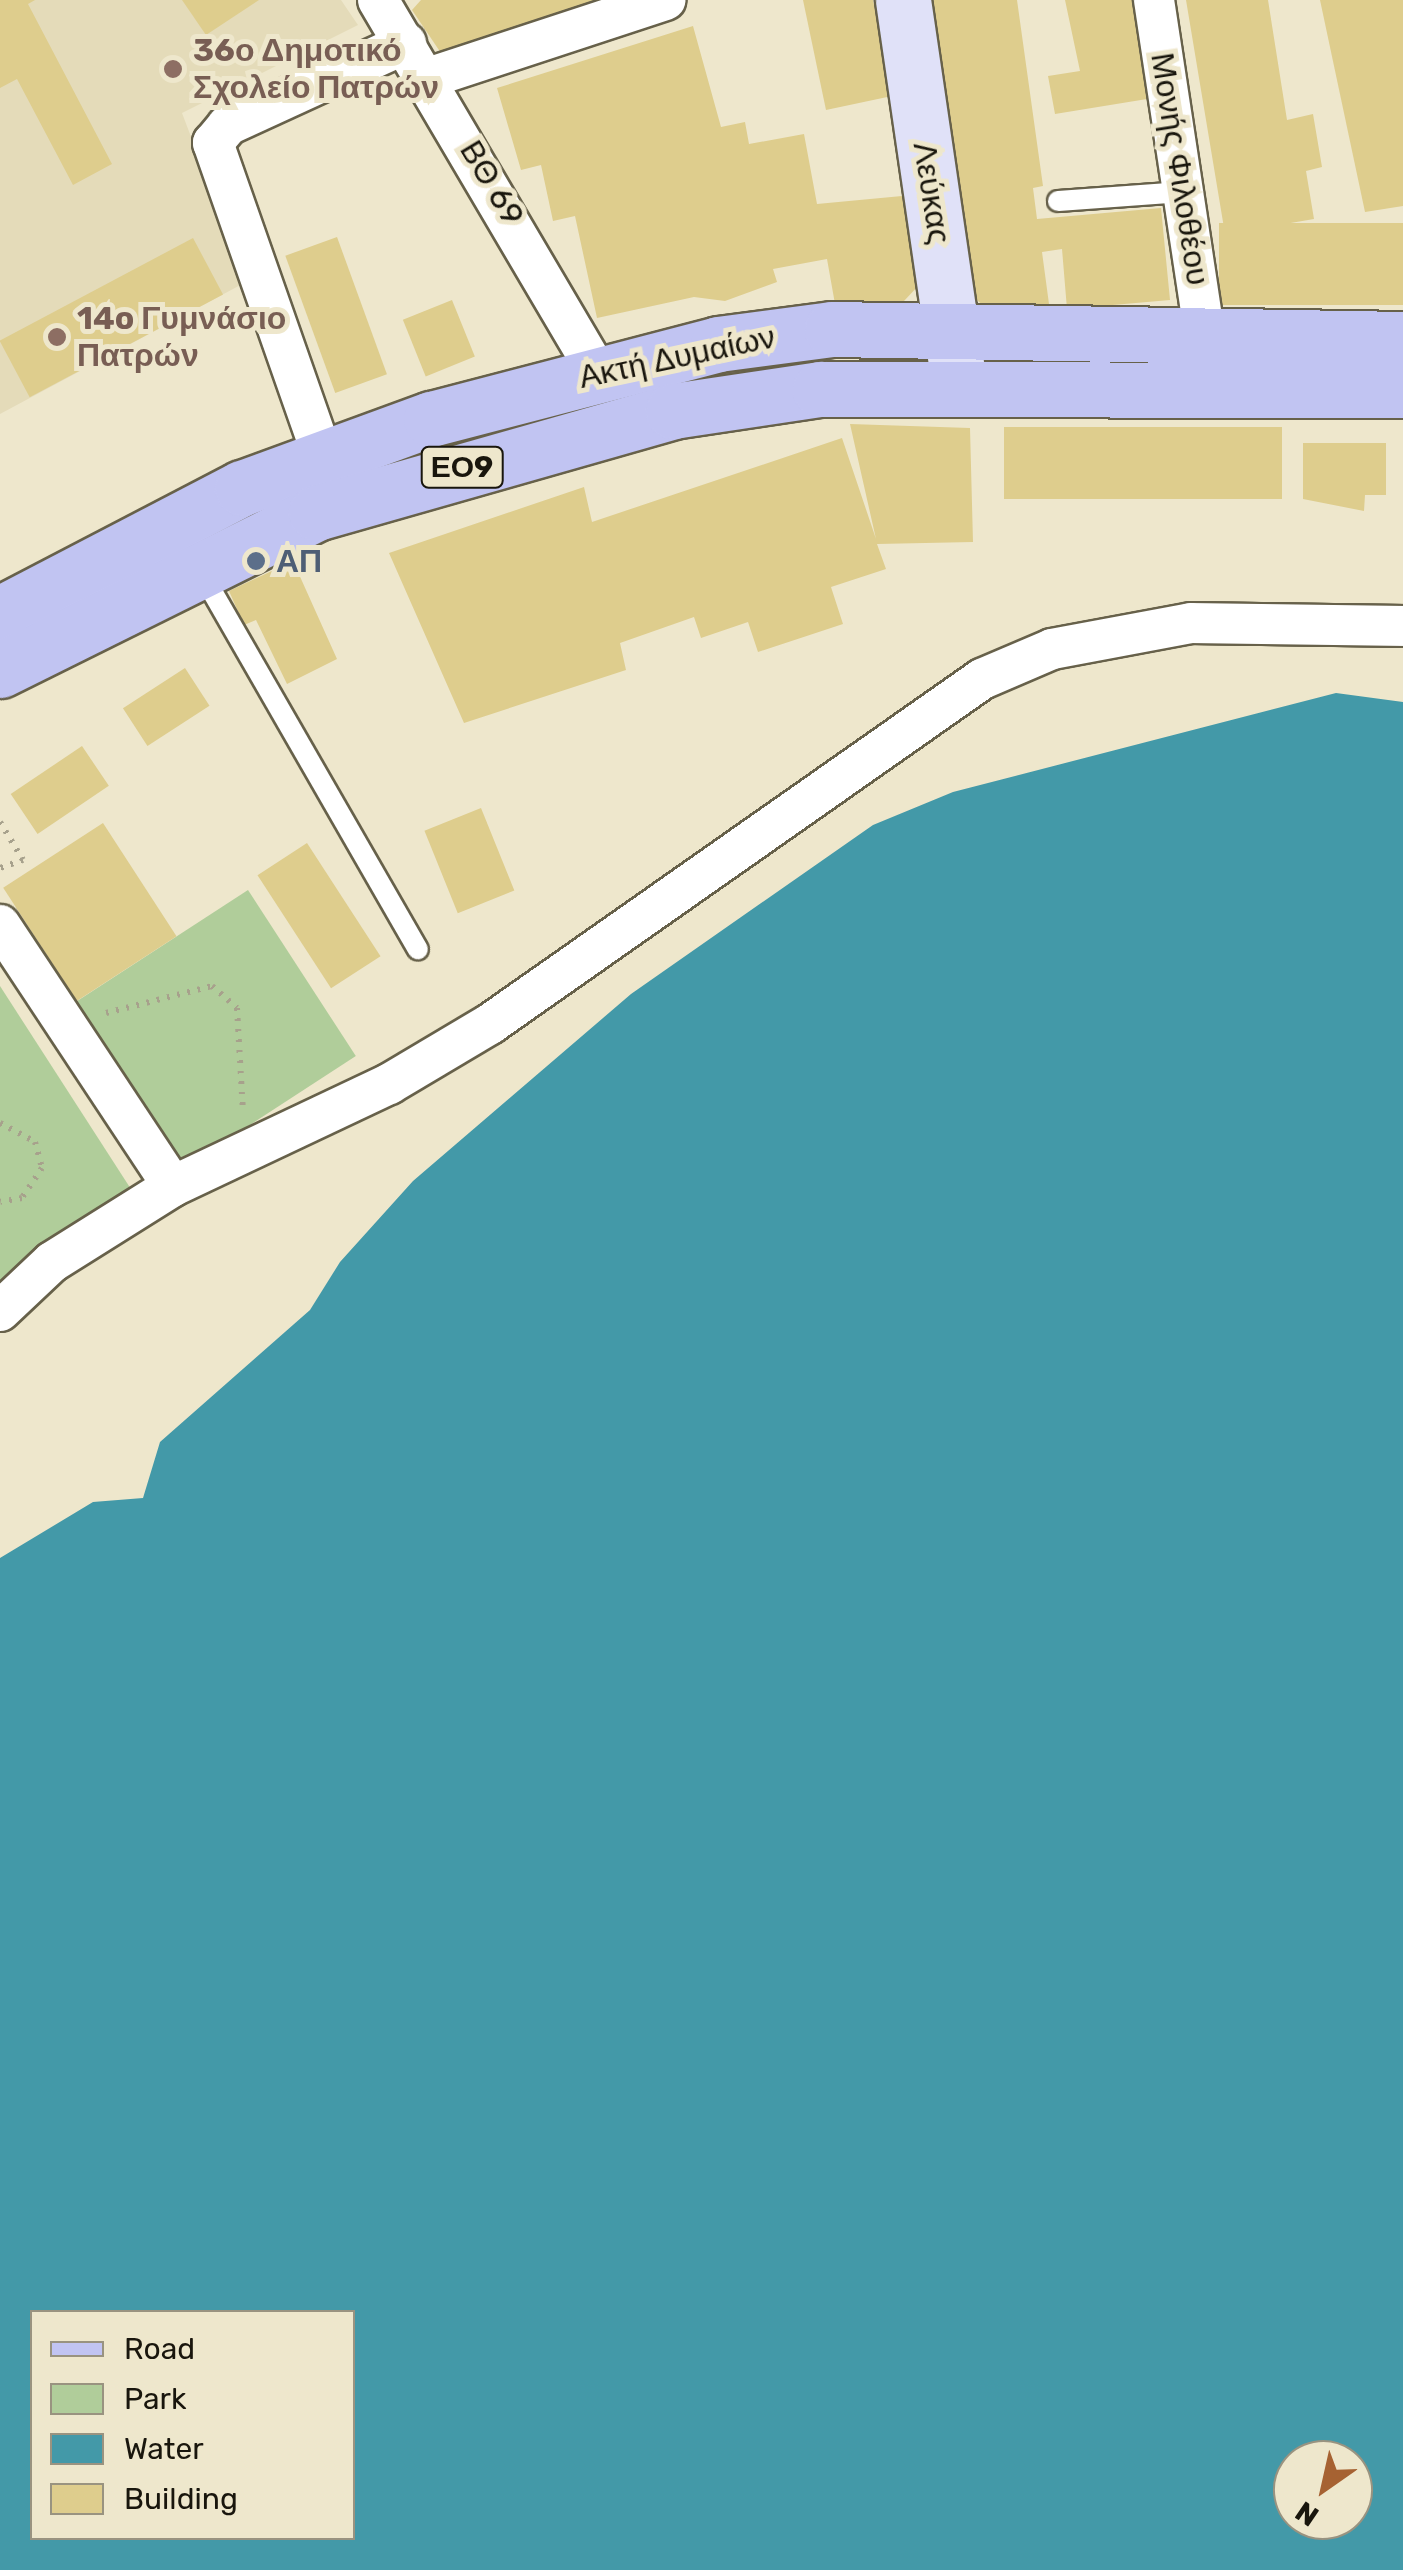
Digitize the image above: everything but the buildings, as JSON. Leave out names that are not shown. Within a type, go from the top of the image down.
[{"type":"main road","name":"Ακτή Δυμαίων","points":[[0,614],[165,524],[323,457],[598,372],[780,334],[954,331],[1403,339]]},
{"type":"main road","name":"Ακτή Δυμαίων","points":[[0,670],[197,566],[373,492],[673,411],[820,390],[1403,390]]},
{"type":"street","name":"ΒΘ 69","points":[[378,0],[428,78],[598,372]]},
{"type":"street","name":"Λεύκας","points":[[903,0],[954,331],[958,387]]},
{"type":"street","name":"Μονής Φιλοθέου","points":[[1154,0],[1206,338]]},
{"type":"street","points":[[428,78],[658,1]]},
{"type":"street","points":[[323,457],[213,143],[228,125],[406,44]]},
{"type":"street","points":[[0,1311],[52,1262],[172,1186],[245,1148],[389,1084],[490,1024],[982,679],[1052,649],[1191,623],[1403,626]]},
{"type":"street","points":[[0,925],[172,1186]]},
{"type":"lane","points":[[1058,201],[1183,192]]},
{"type":"lane","points":[[197,566],[418,949]]},
{"type":"path","points":[[0,822],[23,860],[0,868]]},
{"type":"path","points":[[63,1022],[212,986],[236,1008],[245,1148]]},
{"type":"path","points":[[0,1123],[35,1142],[42,1168],[22,1198],[0,1202]]},
{"type":"shaded area","points":[[0,0],[341,0],[358,25],[182,113],[246,282],[0,414]]},
{"type":"green space","points":[[248,890],[356,1056],[184,1168],[76,1002]]},
{"type":"green space","points":[[0,986],[138,1200],[0,1282]]},
{"type":"water","points":[[1336,693],[1403,702],[1403,2570],[0,2570],[0,1558],[93,1502],[143,1498],[160,1442],[310,1310],[340,1262],[413,1181],[631,994],[873,825],[953,792]]},
{"type":"place","name":"36ο Δημοτικό Σχολείο Πατρών","points":[[173,69]]},
{"type":"place","name":"14o Γυμνάσιο Πατρών","points":[[57,337]]},
{"type":"place","name":"ΑΠ","points":[[256,561]]}]
